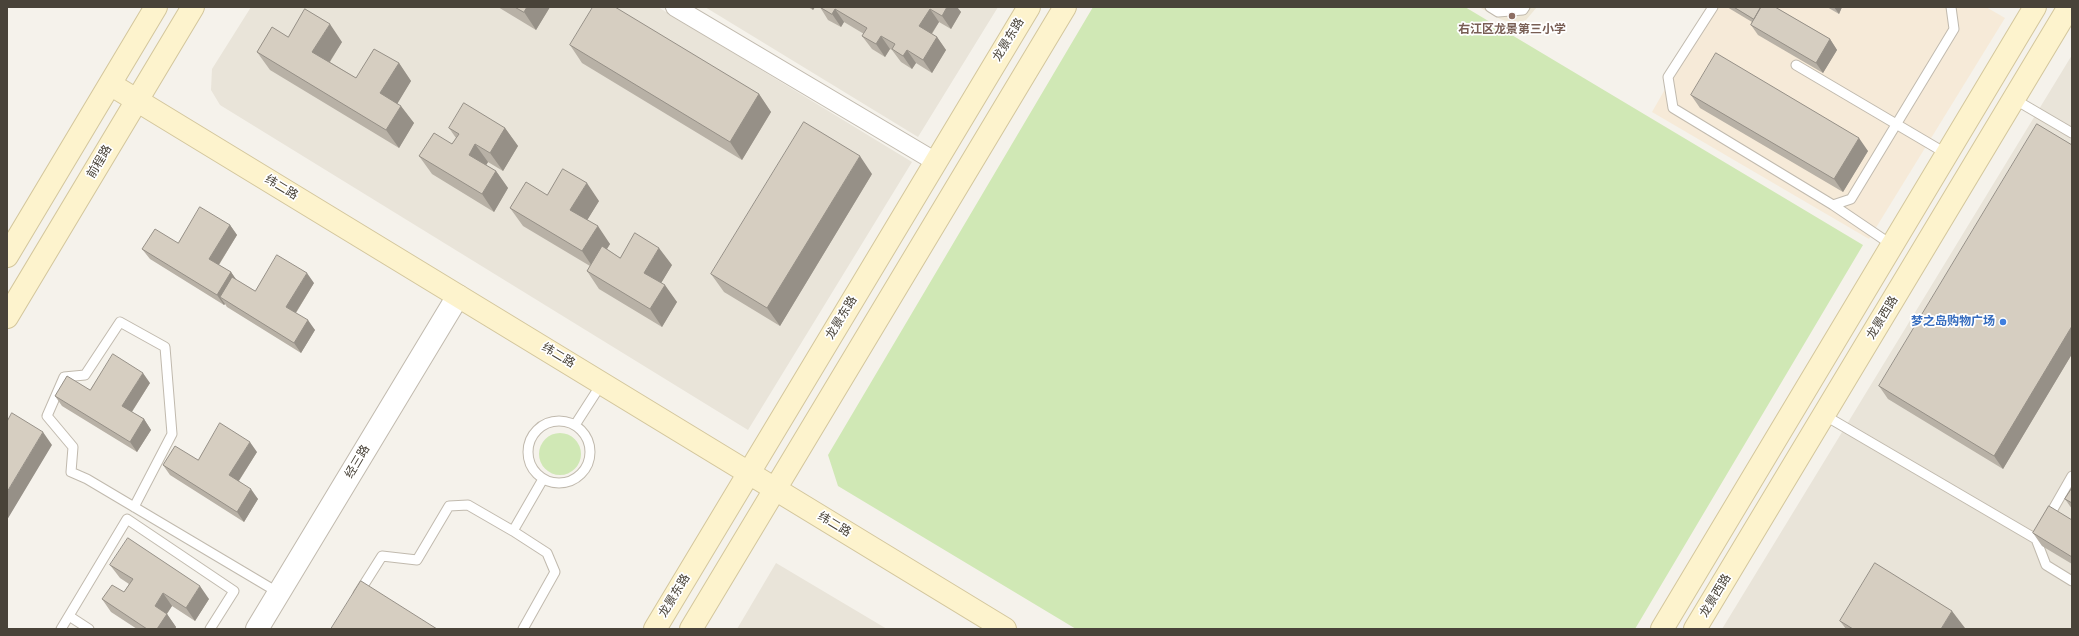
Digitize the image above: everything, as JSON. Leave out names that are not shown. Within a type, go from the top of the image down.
[{"type":"main road","points":[[7,256],[156,7]]},
{"type":"main road","name":"前程路","points":[[7,317],[193,7]]},
{"type":"main road","name":"龙景东路","points":[[655,629],[1029,7]]},
{"type":"main road","points":[[691,629],[1065,7]]},
{"type":"main road","points":[[1662,629],[2035,7]]},
{"type":"main road","name":"龙景西路","points":[[1696,629],[2070,7]]},
{"type":"main road","name":"纬二路","points":[[110,84],[1005,629]]},
{"type":"street","points":[[675,7],[936,162]]},
{"type":"street","name":"经三路","points":[[257,629],[458,296]]},
{"type":"lane","points":[[1490,7],[1498,12],[1523,10],[1525,7]]},
{"type":"lane","points":[[1713,7],[1668,77],[1673,108],[1833,205],[1892,245]]},
{"type":"lane","points":[[1833,205],[1852,199],[1954,29],[1951,7]]},
{"type":"lane","points":[[1796,65],[1947,154]]},
{"type":"lane","points":[[2014,99],[2072,133]]},
{"type":"lane","points":[[134,507],[172,434],[165,347],[120,322],[85,375],[64,377],[48,416],[73,447],[71,472],[87,479],[134,507],[279,593]]},
{"type":"lane","points":[[575,425],[602,383]]},
{"type":"lane","points":[[1824,415],[2036,539],[2046,565],[2072,581]]},
{"type":"lane","points":[[566,421],[575,425],[582,431],[590,447],[590,457],[584,472],[571,482],[554,483],[543,479],[532,469],[527,451],[533,434],[539,427],[552,422],[566,421]]},
{"type":"lane","points":[[2036,539],[2072,476]]},
{"type":"lane","points":[[513,530],[543,479]]},
{"type":"lane","points":[[353,603],[382,556],[417,560],[449,506],[468,505],[513,530],[547,553],[555,572],[523,629]]},
{"type":"lane","points":[[61,629],[126,519],[234,590],[210,629]]},
{"type":"lane","points":[[69,616],[89,629]]},
{"type":"shaded area","points":[[251,7],[658,7],[912,162],[748,430],[220,105],[211,90],[212,69]]},
{"type":"shaded area","points":[[705,7],[998,7],[918,137]]},
{"type":"shaded area","name":"右江区龙景第三小学","points":[[1479,7],[1537,7],[1526,20],[1512,23],[1500,19]]},
{"type":"shaded area","points":[[1712,7],[1986,7],[2005,18],[1869,239],[1652,112]]},
{"type":"shaded area","points":[[2072,55],[2072,629],[1722,629]]},
{"type":"shaded area","points":[[776,563],[887,629],[737,629]]},
{"type":"green space","points":[[1093,7],[1465,7],[1863,245],[1635,629],[1076,629],[838,486],[828,455]]},
{"type":"green space","points":[[560,433],[575,439],[581,454],[575,469],[560,475],[545,469],[539,454],[545,439]]},
{"type":"building","points":[[515,7],[527,7],[524,12]]},
{"type":"building","points":[[593,7],[615,7],[759,94],[730,142],[570,45]]},
{"type":"building","points":[[820,7],[947,7],[942,16],[930,9],[919,26],[937,37],[923,60],[907,50],[903,56],[892,49],[895,44],[881,36],[876,44],[862,36],[867,28],[835,9],[832,14]]},
{"type":"building","points":[[1734,7],[1761,7],[1754,19]]},
{"type":"building","points":[[1761,7],[1775,7],[1830,39],[1816,63],[1751,25]]},
{"type":"building","points":[[305,9],[330,24],[312,52],[356,78],[374,49],[399,63],[380,93],[401,106],[386,130],[257,52],[272,27],[288,37]]},
{"type":"building","points":[[1716,53],[1859,138],[1834,179],[1691,95]]},
{"type":"building","points":[[464,103],[505,128],[490,153],[475,144],[469,155],[496,171],[482,194],[419,156],[434,133],[452,144],[459,134],[449,128]]},
{"type":"building","points":[[804,122],[860,156],[767,308],[711,274]]},
{"type":"building","name":"梦之岛购物广场","points":[[2037,124],[2072,145],[2072,326],[1994,456],[1879,386]]},
{"type":"building","points":[[563,169],[587,183],[570,210],[598,226],[582,251],[510,208],[526,182],[547,195]]},
{"type":"building","points":[[200,207],[230,225],[209,259],[231,272],[217,295],[142,249],[155,229],[178,243]]},
{"type":"building","points":[[635,233],[659,248],[644,273],[665,285],[650,309],[587,271],[602,246],[620,258]]},
{"type":"building","points":[[277,255],[307,273],[286,307],[308,320],[294,343],[220,297],[232,277],[255,291]]},
{"type":"building","points":[[113,354],[143,373],[122,406],[144,419],[130,442],[55,396],[67,376],[90,390]]},
{"type":"building","points":[[12,413],[43,432],[7,492],[7,422]]},
{"type":"building","points":[[220,423],[250,442],[229,475],[251,489],[237,512],[163,465],[175,446],[198,460]]},
{"type":"building","points":[[2072,488],[2072,503],[2065,499]]},
{"type":"building","points":[[2049,506],[2072,520],[2072,557],[2033,533]]},
{"type":"building","points":[[128,538],[200,586],[186,608],[163,593],[155,606],[167,614],[157,629],[147,629],[102,599],[112,585],[124,592],[133,579],[110,565]]},
{"type":"building","points":[[1875,563],[1952,611],[1941,629],[1853,629],[1840,621]]},
{"type":"building","points":[[361,581],[437,629],[331,629]]},
{"type":"place","name":"右江区龙景第三小学","points":[[1512,16]]},
{"type":"place","name":"梦之岛购物广场","points":[[2003,322]]}]
